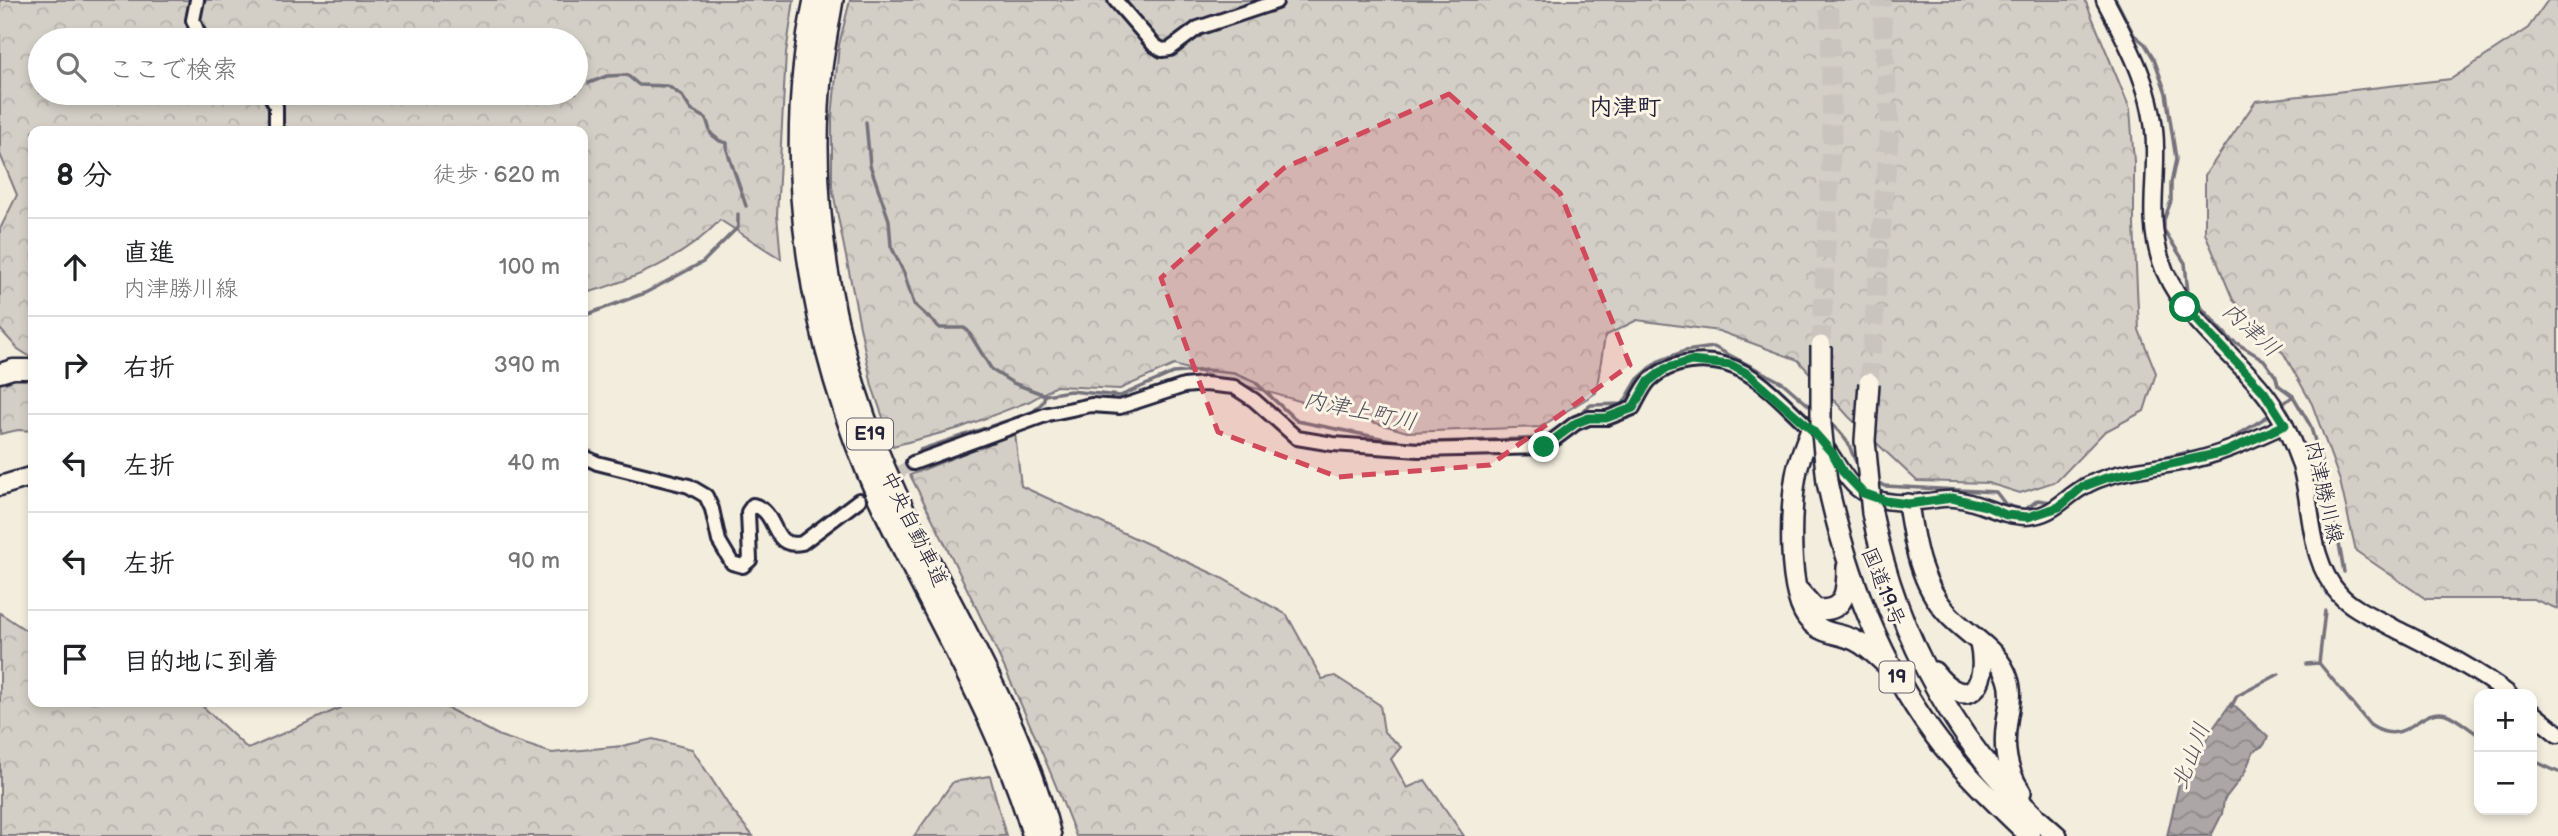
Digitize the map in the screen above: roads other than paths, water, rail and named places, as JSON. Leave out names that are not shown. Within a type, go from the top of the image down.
[{"type":"highway","name":"中央自動車道","points":[[815,0],[807,54],[801,166],[806,233],[819,316],[830,362],[859,452],[881,502],[988,714],[1011,769],[1034,836]]},
{"type":"highway","name":"中央自動車道","points":[[832,0],[821,67],[818,126],[821,218],[834,316],[854,390],[895,495],[1002,708],[1035,788],[1051,836]]},
{"type":"highway","name":"国道19号","points":[[1821,346],[1821,424],[1827,482],[1847,561],[1894,671],[1941,744],[1977,785],[2045,833]]},
{"type":"highway","name":"国道19号","points":[[1869,383],[1865,441],[1872,513],[1882,560],[1915,650],[1935,691],[1961,730],[2045,833]]},
{"type":"highway","points":[[1811,429],[1797,470],[1791,506],[1796,587],[1800,607],[1818,629],[1853,639],[1872,651],[1894,671]]},
{"type":"highway","points":[[1908,504],[1915,546],[1927,582],[1946,612],[1992,653],[2008,679],[2011,691],[2005,737],[2006,757],[2015,783],[2045,833]]},
{"type":"highway","points":[[1796,587],[1815,609],[1830,609],[1840,604],[1847,591],[1847,561]]},
{"type":"highway","points":[[1915,650],[1946,687],[1954,692],[1964,692],[1973,690],[1981,682],[1984,659],[1980,644]]},
{"type":"main road","name":"内津勝川線","points":[[2105,0],[2133,52],[2145,84],[2155,146],[2151,210],[2154,236],[2169,282],[2185,307],[2264,392],[2285,425],[2301,466],[2319,561],[2330,584],[2343,598],[2362,611],[2467,666],[2501,689]]},
{"type":"main road","points":[[0,373],[13,369],[28,369]]},
{"type":"main road","points":[[0,486],[28,478]]},
{"type":"main road","points":[[2537,717],[2558,733]]},
{"type":"street","points":[[196,28],[193,20],[197,0]]},
{"type":"street","points":[[1115,0],[1154,45],[1162,50],[1170,49],[1198,28],[1276,2]]},
{"type":"street","points":[[275,105],[276,126]]},
{"type":"street","points":[[913,463],[1048,414],[1091,405],[1120,407],[1153,394],[1205,384],[1234,387],[1254,400],[1297,438],[1332,444],[1419,450],[1544,447],[1576,423],[1589,418],[1606,418],[1633,408],[1648,382],[1665,369],[1691,361],[1731,365],[1748,374],[1811,429],[1833,454],[1843,472],[1863,493],[1886,501],[1908,504],[1952,498],[1986,506],[2006,515],[2028,517],[2059,507],[2082,487],[2106,478],[2225,452],[2285,425]]},
{"type":"street","points":[[588,458],[689,486],[706,496],[712,509],[719,541],[732,563],[743,566],[750,560],[748,512],[753,505],[762,507],[777,534],[785,543],[792,545],[802,543],[859,500]]},
{"type":"water","points":[[2231,703],[2268,737],[2264,745],[2253,752],[2244,774],[2224,800],[2222,814],[2211,836],[2167,836],[2179,784]]},
{"type":"waterway","name":"内津川","points":[[2116,0],[2134,35],[2145,44],[2154,59],[2166,93],[2176,159],[2164,230],[2185,263],[2188,293],[2230,339],[2264,360],[2276,377],[2278,385],[2293,396],[2310,425],[2321,460],[2323,483],[2337,532],[2344,572]]},
{"type":"waterway","points":[[589,83],[607,76],[627,75],[639,85],[668,86],[682,96],[691,110],[706,118],[711,134],[727,143],[746,206]]},
{"type":"waterway","name":"内津上町川","points":[[866,122],[870,165],[889,220],[891,246],[904,273],[914,304],[940,328],[964,328],[968,331],[992,370],[1013,383],[1045,395],[1070,391],[1120,396],[1173,373],[1206,370],[1234,373],[1255,382],[1297,421],[1405,443],[1546,438]]},
{"type":"waterway","points":[[588,314],[645,293],[703,262],[738,227],[738,214]]},
{"type":"waterway","name":"内津上町川","points":[[1572,419],[1591,405],[1623,404],[1638,379],[1657,362],[1685,351],[1714,347],[1783,383],[1813,409]]},
{"type":"waterway","points":[[920,450],[1033,412],[1043,402],[1045,395]]},
{"type":"waterway","name":"内津上町川","points":[[2283,404],[2293,396]]},
{"type":"waterway","name":"内津上町川","points":[[2233,438],[2268,416]]},
{"type":"waterway","name":"内津上町川","points":[[1827,420],[1846,440],[1862,470]]},
{"type":"waterway","name":"内津上町川","points":[[2155,460],[2188,452]]},
{"type":"waterway","name":"内津上町川","points":[[1877,481],[1885,486],[1996,492],[2006,505],[2025,510],[2038,500],[2051,502],[2080,479],[2090,477]]},
{"type":"waterway","name":"内津川","points":[[2325,611],[2319,663],[2370,725],[2394,733],[2436,713],[2446,714],[2474,732]]},
{"type":"waterway","name":"北山川","points":[[2306,664],[2319,663]]},
{"type":"waterway","name":"北山川","points":[[2231,707],[2237,696],[2279,674]]},
{"type":"waterway","name":"内津川","points":[[2537,762],[2558,772]]},
{"type":"tunnel","points":[[1821,346],[1832,139],[1830,18],[1827,0]]},
{"type":"tunnel","points":[[1869,383],[1890,126],[1881,0]]},
{"type":"tunnel","points":[[884,483],[913,463]]},
{"type":"district","name":"内津町","points":[[1625,107]]}]
